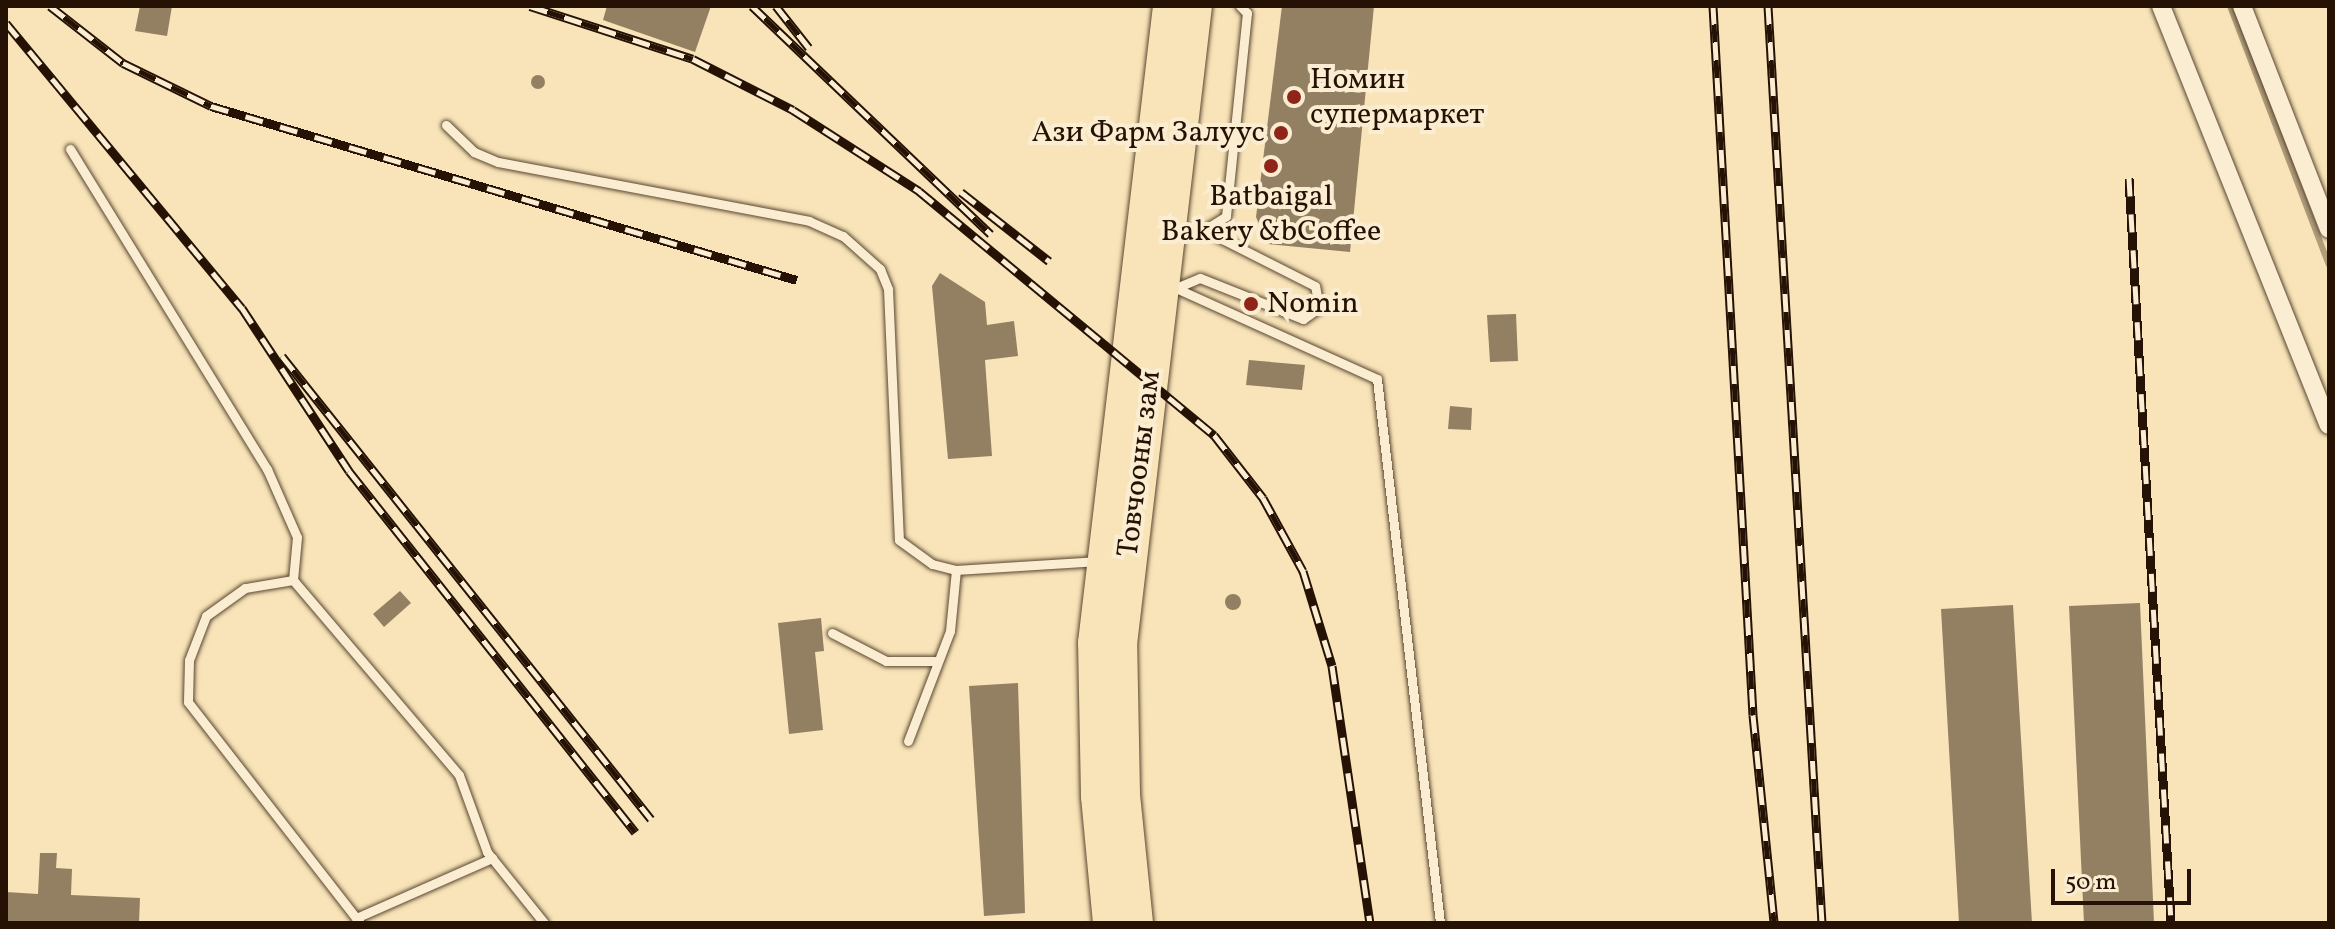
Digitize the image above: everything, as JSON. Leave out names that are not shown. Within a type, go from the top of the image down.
[{"type":"highway","name":"Товчооны зам","points":[[1132,918],[1097,780],[1102,561],[1170,6]]},
{"type":"highway","name":"Товчооны зам","points":[[1132,918],[1120,644],[1170,285],[1170,229],[1195,6]]},
{"type":"street","points":[[2161,6],[2329,425]]},
{"type":"street","points":[[2242,6],[2329,229]]},
{"type":"lane","points":[[1204,230],[1226,216],[1247,13],[1240,6]]},
{"type":"lane","points":[[446,125],[474,152],[498,162],[809,221],[860,249],[880,269],[895,328],[899,540],[932,564],[956,570],[1102,561]]},
{"type":"lane","points":[[70,149],[267,469],[297,537],[293,580],[459,775],[492,858],[544,923]]},
{"type":"lane","points":[[1170,229],[1204,230],[1315,286],[1319,308],[1303,319],[1200,278],[1170,285]]},
{"type":"lane","points":[[1170,285],[1377,379],[1440,923]]},
{"type":"lane","points":[[908,741],[954,613],[956,570]]},
{"type":"lane","points":[[293,580],[245,588],[206,616],[189,660],[188,702],[358,921],[492,858]]},
{"type":"lane","points":[[832,633],[886,661],[938,661]]},
{"type":"building","points":[[140,6],[172,6],[167,36],[135,31]]},
{"type":"building","points":[[607,6],[711,6],[695,52],[603,20]]},
{"type":"building","points":[[1282,6],[1374,6],[1350,252],[1268,244],[1256,217]]},
{"type":"building","points":[[538,75],[545,82],[538,89],[531,82]]},
{"type":"building","points":[[940,273],[985,302],[987,325],[1014,321],[1018,356],[985,360],[992,456],[948,459],[932,286]]},
{"type":"building","points":[[1516,314],[1518,361],[1490,362],[1487,315]]},
{"type":"building","points":[[1249,360],[1305,365],[1302,390],[1246,385]]},
{"type":"building","points":[[1450,406],[1472,408],[1471,430],[1448,429]]},
{"type":"building","points":[[400,591],[411,603],[384,627],[373,614]]},
{"type":"building","points":[[1233,594],[1241,602],[1233,610],[1225,602]]},
{"type":"building","points":[[2140,603],[2154,923],[2084,923],[2069,606]]},
{"type":"building","points":[[2013,605],[2032,923],[1959,923],[1941,609]]},
{"type":"building","points":[[821,618],[824,651],[815,652],[823,730],[789,734],[778,623]]},
{"type":"building","points":[[1018,683],[1025,913],[984,916],[969,686]]},
{"type":"building","points":[[40,853],[57,853],[56,868],[72,869],[71,895],[140,898],[139,923],[6,923],[6,892],[38,894]]},
{"type":"waterway","points":[[2230,6],[2329,265]]},
{"type":"railway","points":[[50,6],[123,63],[211,106],[797,280]]},
{"type":"railway","points":[[530,6],[693,59],[793,110],[919,191],[1214,435],[1263,498],[1303,571],[1332,666],[1370,923]]},
{"type":"railway","points":[[752,6],[991,234]]},
{"type":"railway","points":[[776,6],[809,48]]},
{"type":"railway","points":[[1713,6],[1753,715],[1774,923]]},
{"type":"railway","points":[[1768,6],[1822,923]]},
{"type":"railway","points":[[6,23],[242,308],[349,471],[635,832]]},
{"type":"railway","points":[[2129,178],[2171,923]]},
{"type":"railway","points":[[961,192],[1049,261]]},
{"type":"railway","points":[[282,356],[651,819]]},
{"type":"place","name":"Номин супермаркет","points":[[1294,97]]},
{"type":"place","name":"Ази Фарм Залуус","points":[[1281,133]]},
{"type":"place","name":"Batbaigal Bakery &bCoffee","points":[[1271,166]]},
{"type":"place","name":"Nomin","points":[[1251,304]]}]
